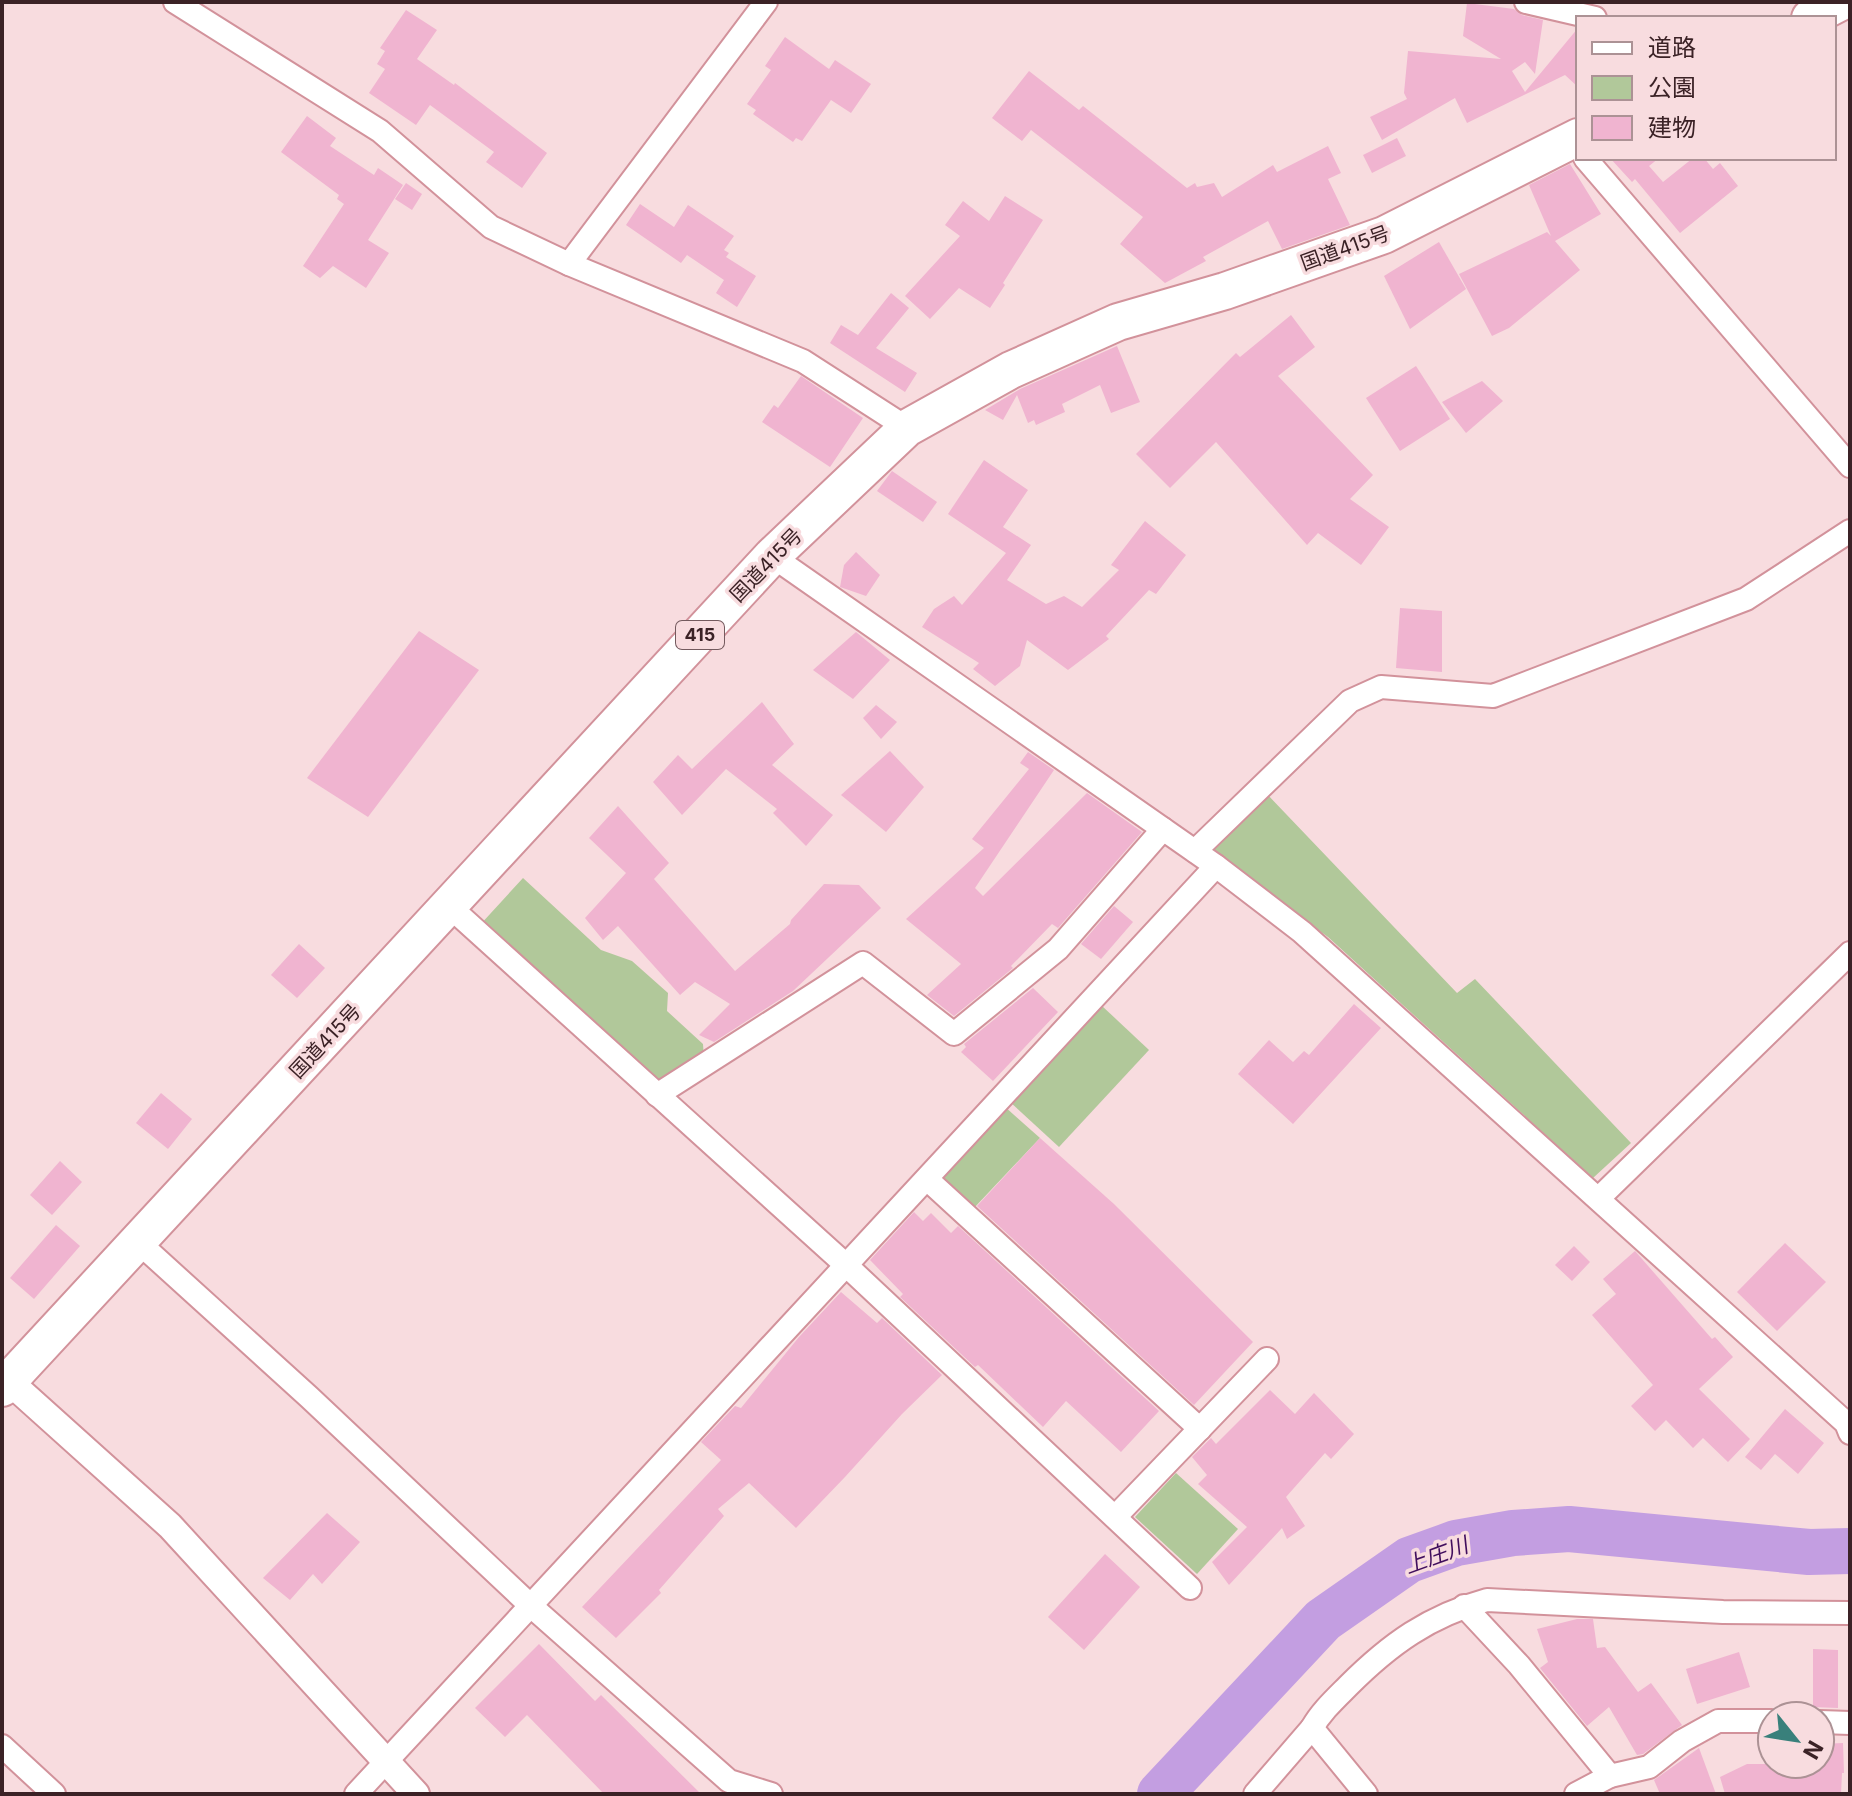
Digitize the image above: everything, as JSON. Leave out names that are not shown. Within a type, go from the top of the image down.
[{"type":"highway","points":[[1814,16],[1841,2]]},
{"type":"highway","name":"国道415号","points":[[4,1382],[772,556],[907,428],[1011,370],[1118,322],[1225,291],[1384,235],[1576,148]]},
{"type":"street","points":[[569,264],[766,2]]},
{"type":"street","points":[[1526,2],[1586,16]]},
{"type":"street","points":[[183,4],[380,131],[491,227],[569,264],[803,361],[907,428]]},
{"type":"street","points":[[1589,160],[1850,466]]},
{"type":"street","points":[[1195,851],[1350,701],[1381,687],[1493,696],[1746,599],[1850,531]]},
{"type":"street","points":[[772,556],[1195,851],[1302,932],[1846,1423],[1850,1433]]},
{"type":"street","points":[[657,1095],[863,963],[954,1034],[1058,949],[1163,829]]},
{"type":"street","points":[[356,1794],[1216,866]]},
{"type":"street","points":[[449,906],[847,1266],[1190,1588]]},
{"type":"street","points":[[1599,1198],[1850,953]]},
{"type":"street","points":[[928,1180],[1200,1429]]},
{"type":"street","points":[[137,1241],[309,1397],[531,1606],[729,1781],[771,1794]]},
{"type":"street","points":[[1115,1517],[1267,1359]]},
{"type":"street","points":[[4,1382],[170,1526],[416,1794]]},
{"type":"street","points":[[1255,1794],[1312,1728],[1320,1714],[1379,1655],[1415,1629],[1464,1606],[1487,1600],[1515,1600],[1723,1612],[1850,1613]]},
{"type":"street","points":[[1464,1606],[1519,1665],[1610,1776]]},
{"type":"street","points":[[1576,1794],[1610,1776],[1649,1767],[1682,1741],[1718,1721],[1756,1721]]},
{"type":"street","points":[[1312,1728],[1366,1794]]},
{"type":"street","points":[[2,1746],[54,1794]]},
{"type":"green space","points":[[1265,792],[1457,993],[1475,979],[1631,1143],[1593,1178],[1328,937],[1210,852]]},
{"type":"green space","points":[[523,878],[601,950],[632,961],[668,993],[667,1011],[703,1044],[704,1059],[659,1088],[479,926]]},
{"type":"green space","points":[[1101,1005],[1149,1050],[1059,1147],[1010,1102]]},
{"type":"green space","points":[[1004,1106],[1040,1138],[974,1208],[938,1178]]},
{"type":"green space","points":[[1176,1473],[1238,1529],[1197,1574],[1135,1517]]},
{"type":"building","points":[[1467,3],[1514,9],[1522,15],[1543,20],[1535,74],[1525,62],[1512,71],[1525,92],[1576,30],[1576,85],[1565,75],[1467,123],[1455,98],[1382,140],[1370,117],[1407,99],[1404,93],[1408,51],[1501,59],[1463,36]]},
{"type":"building","points":[[406,10],[437,30],[417,59],[455,83],[547,153],[522,188],[486,162],[494,152],[430,105],[416,125],[369,93],[385,69],[377,64],[385,51],[380,48]]},
{"type":"building","points":[[785,37],[829,69],[835,60],[871,84],[851,113],[831,100],[802,141],[796,138],[793,142],[753,114],[756,110],[747,104],[771,70],[765,66]]},
{"type":"building","points":[[1029,71],[1079,110],[1083,106],[1187,188],[1195,183],[1197,187],[1214,183],[1222,197],[1273,165],[1277,172],[1328,146],[1341,173],[1328,179],[1350,225],[1282,249],[1268,221],[1203,257],[1206,261],[1165,283],[1120,244],[1143,217],[1031,130],[1022,141],[992,118]]},
{"type":"building","points":[[307,116],[336,138],[330,146],[374,175],[378,168],[403,185],[368,240],[389,253],[366,288],[333,266],[320,278],[303,266],[344,204],[337,199],[339,195],[281,152]]},
{"type":"building","points":[[1397,138],[1406,156],[1372,173],[1363,155]]},
{"type":"building","points":[[1612,160],[1656,160],[1649,166],[1663,182],[1690,160],[1706,160],[1713,169],[1720,163],[1738,186],[1680,233],[1635,179],[1632,182]]},
{"type":"building","points":[[1570,164],[1601,214],[1555,241],[1580,270],[1509,328],[1492,336],[1459,274],[1547,232],[1551,236],[1529,185]]},
{"type":"building","points":[[406,183],[422,194],[412,210],[395,199]]},
{"type":"building","points":[[1005,196],[1043,220],[1003,283],[1005,285],[990,308],[959,288],[930,319],[905,296],[960,236],[945,225],[963,201],[989,221]]},
{"type":"building","points":[[640,204],[674,227],[688,205],[734,236],[724,250],[729,253],[726,257],[756,276],[737,307],[716,293],[724,280],[687,255],[681,263],[626,225]]},
{"type":"building","points":[[1439,242],[1466,289],[1410,329],[1384,276]]},
{"type":"building","points":[[891,293],[909,308],[876,348],[917,373],[905,392],[830,343],[841,325],[858,335]]},
{"type":"building","points":[[1291,315],[1315,347],[1278,376],[1373,475],[1350,499],[1389,527],[1361,565],[1318,533],[1307,545],[1216,442],[1170,488],[1136,454],[1236,353],[1240,357]]},
{"type":"building","points":[[1117,346],[1140,402],[1111,413],[1100,385],[1062,404],[1065,412],[1036,425],[1034,420],[1028,423],[1017,395],[1003,420],[985,410],[1020,389]]},
{"type":"building","points":[[1416,366],[1450,419],[1400,451],[1366,398]]},
{"type":"building","points":[[801,376],[863,418],[830,467],[762,422],[774,405],[778,408]]},
{"type":"building","points":[[1482,381],[1503,401],[1466,433],[1442,402]]},
{"type":"building","points":[[984,460],[1028,490],[1003,527],[1031,545],[1007,580],[1046,604],[1064,596],[1082,607],[1119,570],[1111,565],[1145,521],[1186,555],[1156,594],[1149,590],[1106,636],[1109,639],[1068,670],[1027,640],[1020,666],[995,686],[973,669],[979,663],[922,627],[934,609],[954,596],[962,605],[1006,553],[948,514]]},
{"type":"building","points":[[892,471],[937,502],[923,522],[877,491]]},
{"type":"building","points":[[856,552],[880,575],[866,596],[840,587],[844,565]]},
{"type":"building","points":[[1400,608],[1442,611],[1442,672],[1396,668]]},
{"type":"building","points":[[419,631],[479,670],[368,817],[307,778]]},
{"type":"building","points":[[856,632],[890,660],[853,699],[813,670]]},
{"type":"building","points":[[762,702],[794,744],[772,765],[833,815],[806,846],[773,813],[777,809],[726,769],[682,815],[653,782],[678,755],[692,769]]},
{"type":"building","points":[[876,705],[897,722],[881,739],[863,718]]},
{"type":"building","points":[[890,751],[924,787],[886,832],[841,795]]},
{"type":"building","points":[[1028,752],[1054,770],[975,888],[983,896],[1087,793],[1142,832],[1058,928],[1052,924],[1011,966],[1013,968],[954,1016],[927,995],[961,964],[906,919],[984,848],[972,839],[1029,769],[1020,763]]},
{"type":"building","points":[[618,806],[669,863],[654,879],[735,971],[790,924],[824,884],[859,885],[881,908],[793,991],[714,1042],[699,1035],[730,1004],[695,982],[680,995],[618,926],[603,940],[585,918],[626,873],[589,838]]},
{"type":"building","points":[[1114,906],[1133,922],[1101,959],[1081,944]]},
{"type":"building","points":[[299,944],[325,968],[297,998],[271,975]]},
{"type":"building","points":[[1033,988],[1058,1012],[993,1081],[961,1052],[966,1047],[964,1044]]},
{"type":"building","points":[[1354,1004],[1381,1028],[1293,1124],[1238,1074],[1269,1040],[1293,1062],[1304,1051],[1309,1055]]},
{"type":"building","points":[[161,1093],[192,1119],[168,1149],[136,1123]]},
{"type":"building","points":[[1040,1138],[1114,1204],[1253,1342],[1194,1405],[977,1206]]},
{"type":"building","points":[[60,1161],[82,1182],[52,1215],[30,1195]]},
{"type":"building","points":[[914,1212],[923,1221],[931,1213],[951,1233],[958,1226],[1159,1411],[1121,1452],[1066,1401],[1043,1427],[900,1297],[903,1294],[870,1260]]},
{"type":"building","points":[[56,1225],[80,1246],[34,1299],[10,1278]]},
{"type":"building","points":[[1785,1243],[1826,1282],[1777,1331],[1737,1292]]},
{"type":"building","points":[[1574,1246],[1590,1262],[1572,1281],[1555,1265]]},
{"type":"building","points":[[1635,1251],[1712,1339],[1715,1337],[1733,1357],[1699,1389],[1750,1439],[1728,1462],[1703,1438],[1693,1448],[1666,1420],[1655,1431],[1631,1406],[1653,1385],[1592,1315],[1616,1294],[1603,1279]]},
{"type":"building","points":[[841,1292],[877,1323],[882,1318],[942,1375],[796,1528],[749,1483],[718,1509],[724,1516],[659,1590],[661,1593],[616,1638],[582,1607],[721,1460],[701,1442],[735,1406],[741,1408],[799,1337]]},
{"type":"building","points":[[1270,1390],[1295,1414],[1314,1393],[1354,1434],[1331,1459],[1325,1453],[1286,1497],[1305,1526],[1287,1539],[1282,1528],[1229,1585],[1212,1562],[1247,1527],[1198,1484],[1207,1475],[1192,1457],[1211,1438],[1216,1444]]},
{"type":"building","points":[[1785,1409],[1824,1443],[1798,1474],[1775,1454],[1761,1470],[1745,1457]]},
{"type":"building","points":[[327,1513],[360,1542],[322,1584],[313,1574],[290,1600],[263,1578]]},
{"type":"building","points":[[1105,1554],[1140,1587],[1084,1650],[1048,1617]]},
{"type":"building","points":[[1577,1619],[1593,1619],[1597,1648],[1605,1647],[1638,1692],[1651,1683],[1682,1725],[1643,1754],[1637,1755],[1609,1707],[1587,1726],[1540,1668],[1548,1662],[1537,1629]]},
{"type":"building","points":[[539,1644],[595,1701],[601,1695],[701,1794],[604,1794],[527,1715],[505,1737],[475,1708]]},
{"type":"building","points":[[1813,1649],[1838,1650],[1838,1708],[1836,1700],[1813,1700]]},
{"type":"building","points":[[1739,1652],[1750,1687],[1697,1704],[1686,1669]]},
{"type":"building","points":[[1836,1743],[1843,1743],[1841,1794],[1725,1794],[1720,1777],[1747,1764],[1756,1764],[1756,1780],[1836,1780]]},
{"type":"building","points":[[1699,1748],[1716,1794],[1660,1794],[1654,1780]]},
{"type":"waterway","name":"上庄川","points":[[1160,1794],[1323,1620],[1409,1560],[1456,1543],[1513,1533],[1569,1529],[1809,1552],[1850,1551]]}]
